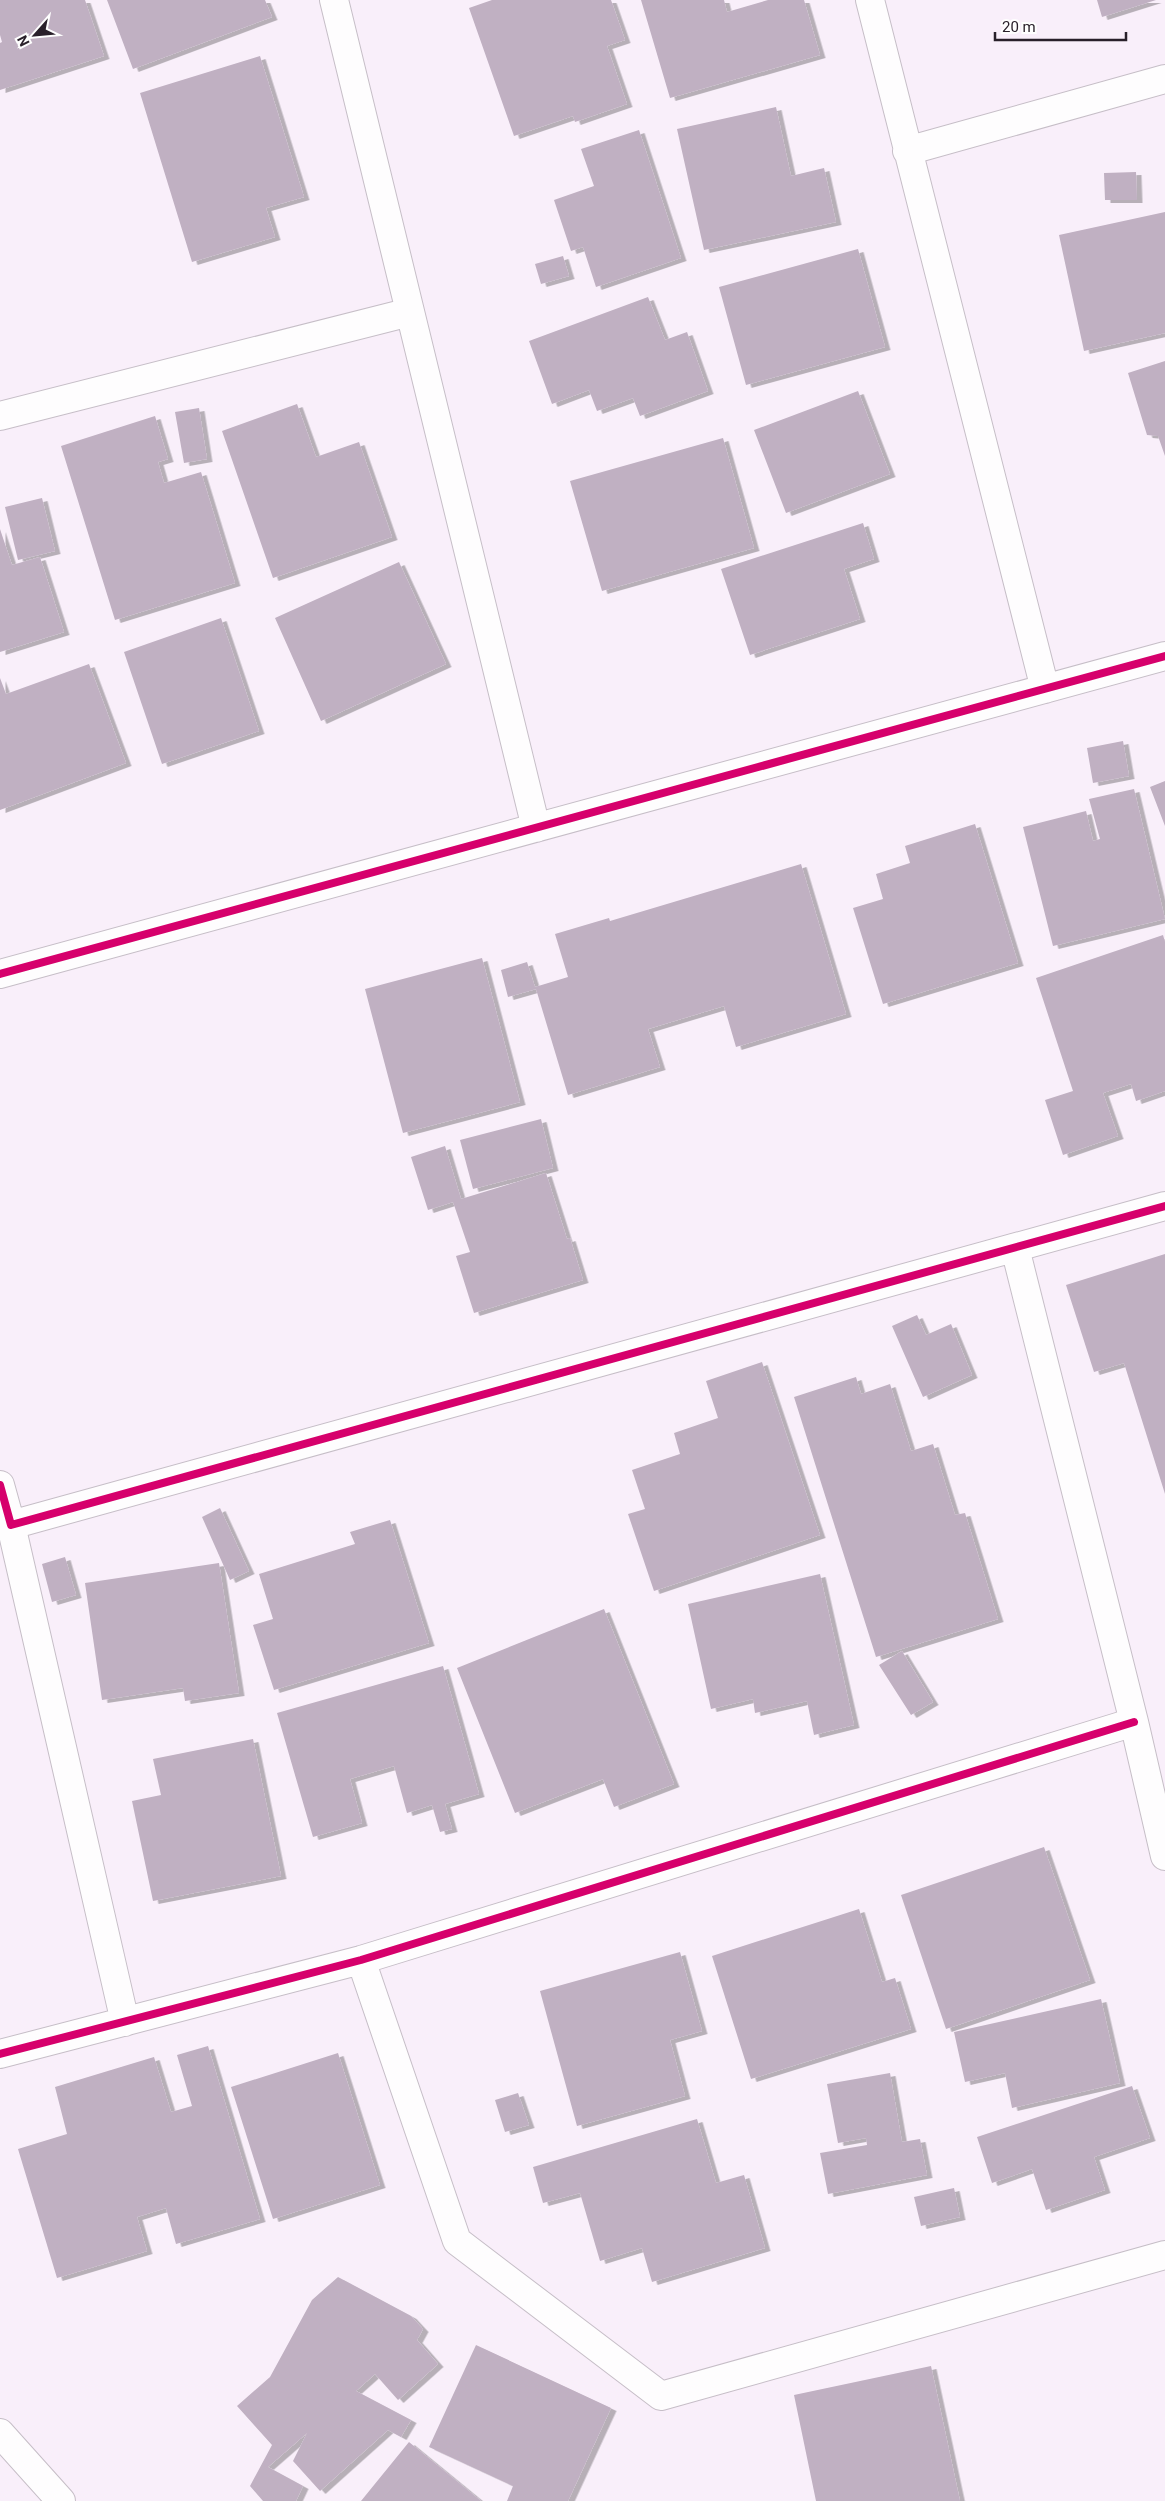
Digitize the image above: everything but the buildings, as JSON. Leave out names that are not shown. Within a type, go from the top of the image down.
[{"type":"street","points":[[334,0],[536,828]]},
{"type":"street","points":[[870,0],[1045,689]]},
{"type":"street","points":[[907,151],[1165,79]]},
{"type":"street","points":[[0,416],[410,312]]},
{"type":"street","points":[[0,974],[1165,656]]},
{"type":"street","points":[[11,1524],[1165,1206]]},
{"type":"street","points":[[1015,1248],[1134,1722],[1165,1856]]},
{"type":"street","points":[[0,1485],[11,1524],[125,2022]]},
{"type":"street","points":[[0,2054],[361,1960],[1134,1722]]},
{"type":"street","points":[[361,1960],[457,2242],[661,2396],[1165,2255]]},
{"type":"street","points":[[0,2433],[61,2501]]},
{"type":"cycle path","points":[[0,974],[1165,656]]},
{"type":"cycle path","points":[[0,1485],[11,1525],[1165,1206]]},
{"type":"cycle path","points":[[0,2054],[361,1960],[1134,1722]]}]
